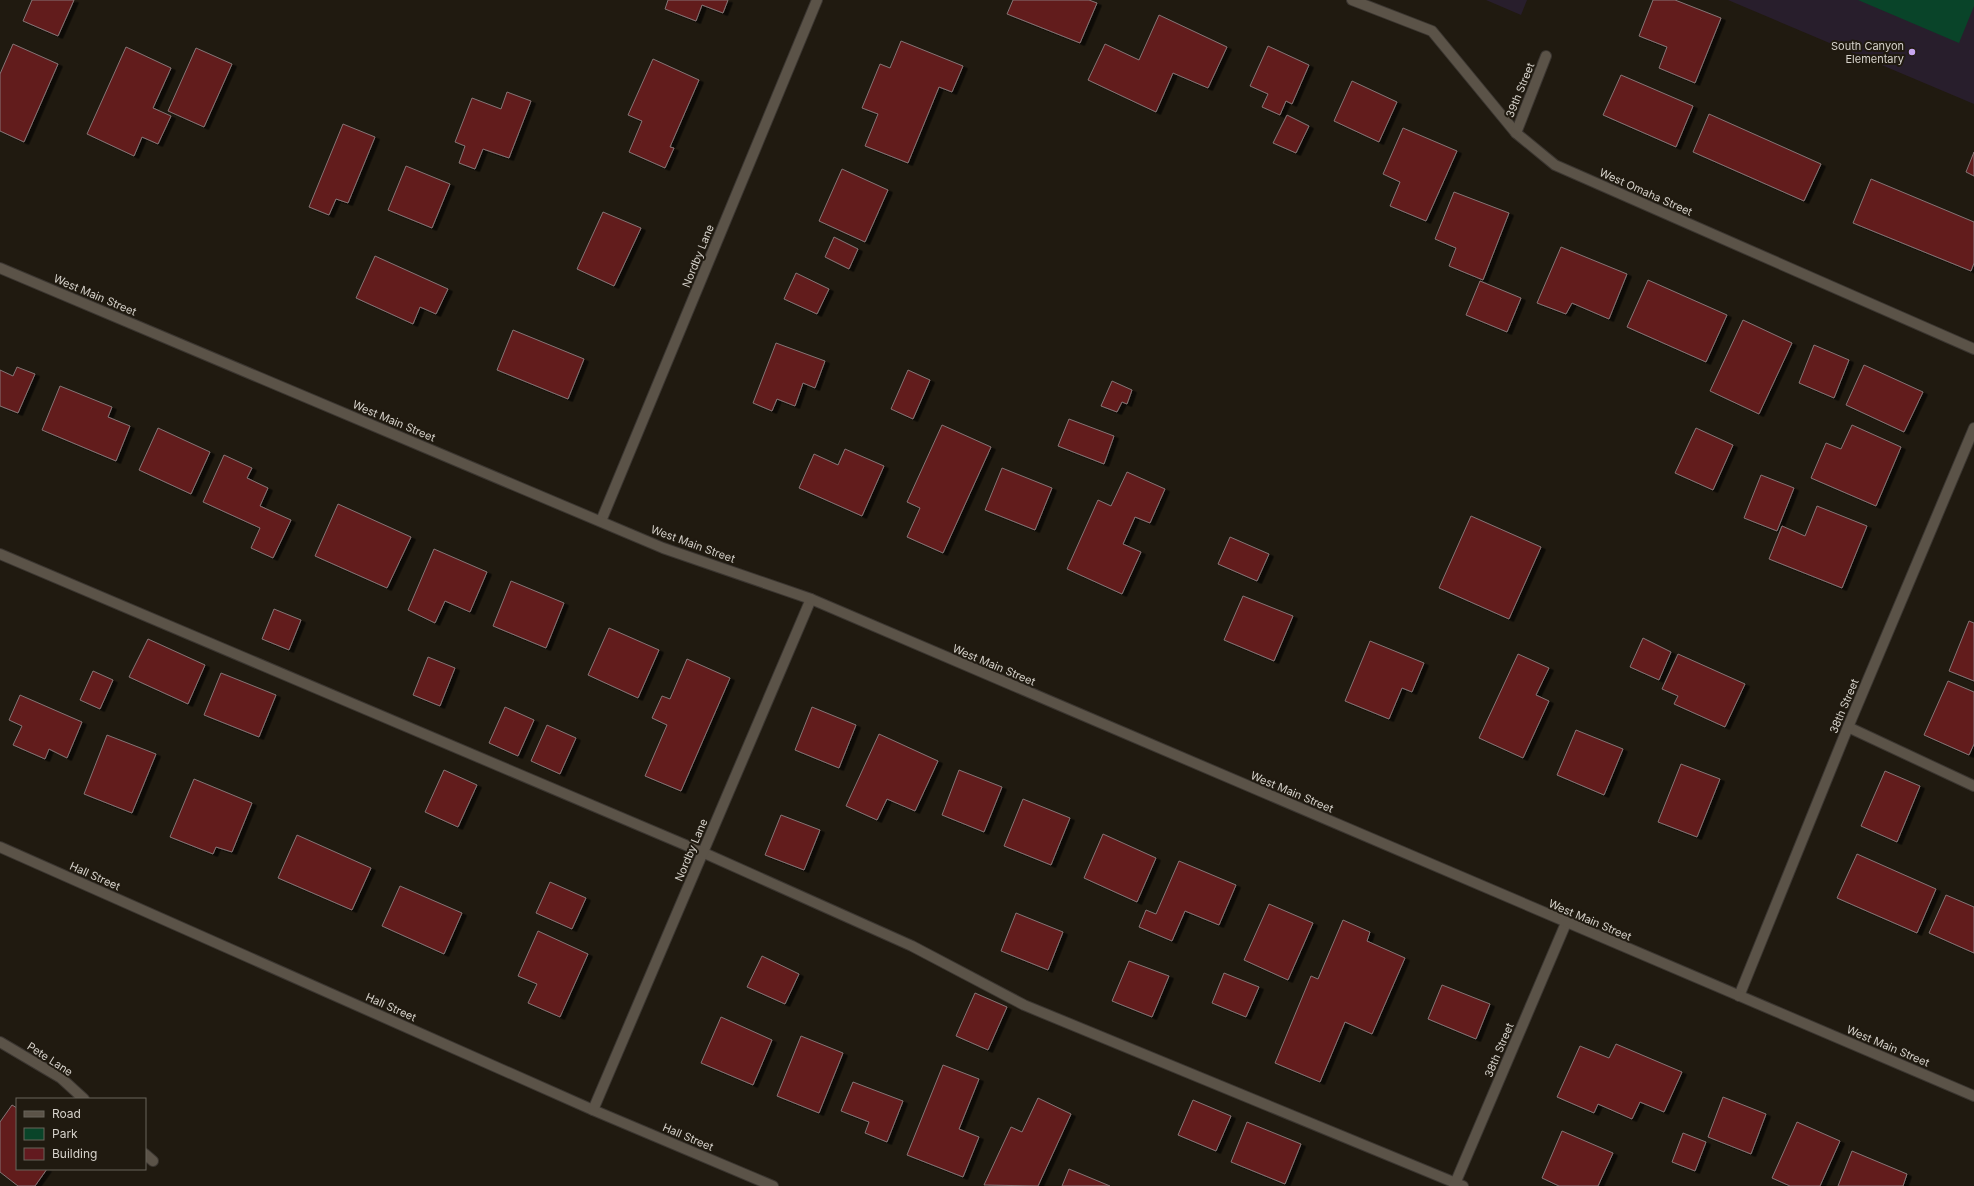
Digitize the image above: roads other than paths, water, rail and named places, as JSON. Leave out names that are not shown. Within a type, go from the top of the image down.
[{"type":"street","name":"Nordby Lane","points":[[601,521],[817,0]]},
{"type":"street","name":"West Omaha Street","points":[[1352,0],[1432,31],[1516,133],[1555,165],[1974,349]]},
{"type":"street","name":"39th Street","points":[[1516,133],[1546,56]]},
{"type":"street","name":"West Main Street","points":[[0,268],[663,548],[811,600],[1974,1096]]},
{"type":"street","name":"38th Street","points":[[1739,996],[1848,727],[1974,428]]},
{"type":"street","points":[[0,554],[702,852],[912,946],[1024,1005],[1458,1185]]},
{"type":"street","name":"Nordby Lane","points":[[593,1110],[811,600]]},
{"type":"street","points":[[1848,727],[1974,786]]},
{"type":"street","name":"Hall Street","points":[[0,847],[593,1110],[773,1186]]},
{"type":"street","name":"38th Street","points":[[1458,1185],[1566,923]]},
{"type":"street","name":"Pete Lane","points":[[0,1042],[61,1078],[83,1098]]},
{"type":"place","name":"South Canyon Elementary","points":[[1912,52]]}]
